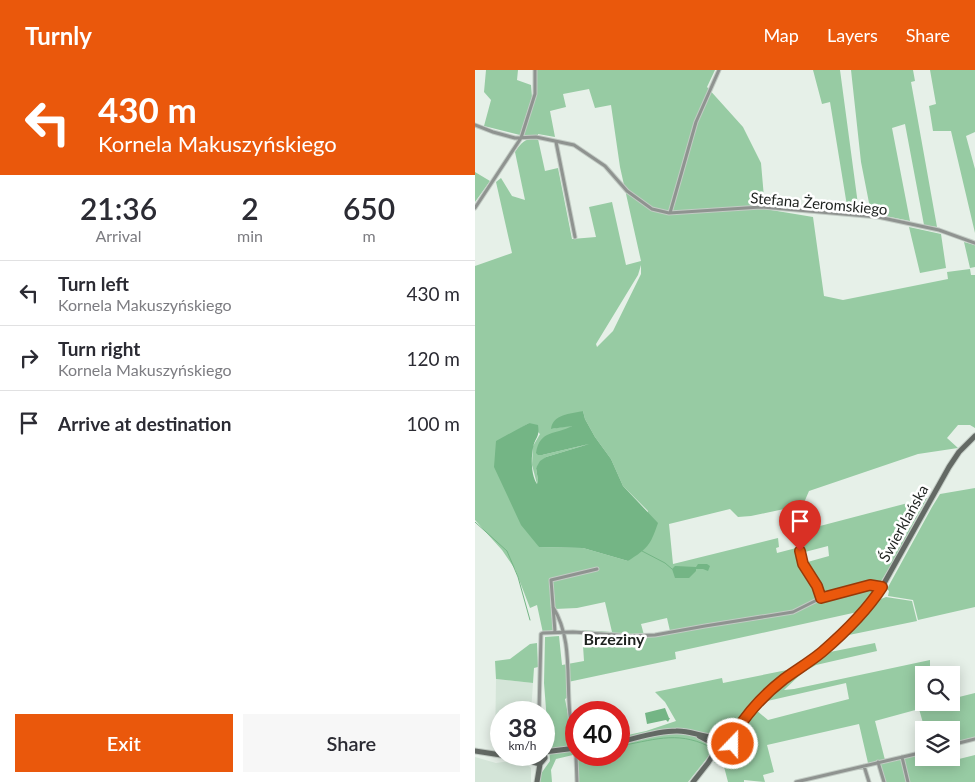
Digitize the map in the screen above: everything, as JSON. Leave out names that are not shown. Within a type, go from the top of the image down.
[{"type":"street","points":[[475,208],[521,138],[535,94],[535,70]]},
{"type":"street","points":[[670,213],[696,122],[719,70]]},
{"type":"street","name":"Stefana Żeromskiego","points":[[475,125],[493,132],[521,138],[536,137],[581,148],[605,166],[627,191],[652,209],[670,213],[761,207],[878,217],[939,230],[975,243]]},
{"type":"street","points":[[556,142],[575,236]]},
{"type":"street","name":"Świerklańska","points":[[726,736],[742,722],[768,693],[816,657],[853,624],[869,605],[882,587],[949,467],[959,452],[975,436]]},
{"type":"street","points":[[796,535],[803,564],[817,586],[821,598]]},
{"type":"street","points":[[555,632],[551,580],[597,569]]},
{"type":"street","points":[[539,701],[541,634],[564,632],[655,636],[793,612],[821,598],[870,585],[882,587]]},
{"type":"street","points":[[553,607],[564,632],[569,701]]},
{"type":"street","name":"Świerklańska","points":[[732,741],[742,722]]},
{"type":"street","points":[[630,740],[673,731],[685,731],[718,738],[726,736],[732,741],[731,749],[727,752],[721,752],[708,763],[693,782]]},
{"type":"street","points":[[697,734],[716,746],[721,752]]},
{"type":"street","points":[[708,763],[718,738]]},
{"type":"street","points":[[960,743],[975,739]]},
{"type":"street","points":[[475,750],[490,753]]},
{"type":"street","points":[[797,782],[915,754]]},
{"type":"street","points":[[901,757],[908,782]]},
{"type":"street","points":[[878,762],[884,782]]},
{"type":"street","points":[[537,766],[537,782]]},
{"type":"street","points":[[576,766],[577,782]]},
{"type":"street","points":[[864,766],[869,782]]},
{"type":"street","points":[[825,776],[827,782]]},
{"type":"shaded area","points":[[486,70],[518,70],[517,80],[531,85],[532,97],[520,135],[484,126],[491,100],[484,92]]},
{"type":"shaded area","points":[[536,70],[715,70],[707,87],[743,127],[761,163],[765,209],[813,217],[824,296],[843,300],[948,279],[947,272],[970,269],[971,275],[975,275],[975,428],[970,425],[958,425],[947,438],[958,448],[918,454],[809,491],[803,505],[738,517],[730,509],[669,524],[673,564],[778,538],[779,547],[776,548],[777,553],[800,547],[797,532],[927,498],[892,564],[862,611],[675,652],[676,659],[568,682],[570,696],[565,699],[565,757],[556,759],[555,761],[555,701],[545,701],[545,637],[559,636],[562,665],[584,661],[582,630],[612,632],[605,602],[577,608],[555,609],[554,593],[550,596],[553,630],[543,633],[537,605],[530,608],[515,569],[502,550],[475,520],[475,266],[512,253],[496,182],[501,178],[512,196],[525,200],[515,152],[522,143],[530,139],[538,139],[545,171],[558,168],[572,239],[596,237],[589,207],[612,202],[626,265],[641,261],[620,167],[611,105],[595,108],[589,89],[563,94],[566,107],[550,111],[555,137],[538,134],[538,136],[523,136],[536,94]],"holes":[[[641,265],[641,274],[613,331],[597,347],[596,344],[638,275]],[[583,411],[585,419],[595,437],[611,459],[623,486],[648,511],[628,561],[583,548],[539,547],[516,431],[529,423],[540,434],[533,446],[532,465],[537,484],[536,468],[546,457],[589,444],[542,455],[573,425],[551,429]],[[828,546],[829,556],[804,563],[801,553]],[[667,618],[670,631],[655,635],[644,635],[641,624]]]},
{"type":"shaded area","points":[[813,70],[840,70],[859,212],[848,212],[830,102],[822,104]]},
{"type":"shaded area","points":[[851,70],[913,70],[915,81],[911,82],[937,227],[924,225],[905,124],[892,128],[910,221],[871,213],[861,162]]},
{"type":"shaded area","points":[[930,70],[975,70],[975,132],[966,136],[975,169],[975,233],[951,131],[933,131],[929,106],[936,104]]},
{"type":"shaded area","points":[[475,172],[490,181],[475,202]]},
{"type":"shaded area","points":[[909,227],[941,234],[946,268],[920,273]]},
{"type":"shaded area","points":[[964,242],[975,245],[975,267],[970,268]]},
{"type":"shaded area","points":[[583,411],[585,419],[595,437],[611,459],[623,486],[658,523],[653,537],[647,546],[628,561],[583,548],[539,547],[521,525],[494,467],[496,441],[529,423],[538,425],[532,462],[537,484],[536,468],[540,461],[546,457],[589,444],[542,455],[536,453],[538,445],[545,436],[572,426],[551,429],[555,420]]},
{"type":"shaded area","points":[[975,488],[975,607],[918,620],[913,600],[888,596],[889,591],[887,589],[940,494]]},
{"type":"shaded area","points":[[698,564],[710,566],[708,571],[696,569],[689,578],[675,578],[672,569],[675,566],[696,567]]},
{"type":"shaded area","points":[[886,597],[912,601],[917,621],[844,636],[876,601]]},
{"type":"shaded area","points":[[537,643],[538,667],[534,668],[533,683],[496,679],[495,661],[510,659],[530,644]]},
{"type":"shaded area","points":[[875,643],[877,651],[816,665],[802,673],[784,690],[930,660],[930,666],[915,666],[915,710],[875,721],[885,760],[868,763],[859,724],[767,745],[774,772],[763,775],[765,782],[744,780],[744,782],[728,782],[722,759],[714,763],[720,757],[733,755],[738,744],[736,742],[737,736],[756,710],[768,720],[849,699],[846,683],[763,702],[825,653]]},
{"type":"shaded area","points":[[792,669],[749,709],[729,732],[717,733],[708,757],[688,782],[578,782],[577,766],[630,766],[630,735],[676,721],[665,702],[655,692],[722,678],[723,683]]},
{"type":"shaded area","points":[[496,679],[533,683],[532,701],[496,701]]},
{"type":"shaded area","points":[[975,693],[975,737],[960,741],[960,721],[922,721],[920,711],[960,711],[960,697]]},
{"type":"shaded area","points":[[665,708],[670,718],[668,722],[666,720],[647,724],[645,713]]},
{"type":"shaded area","points":[[915,755],[915,766],[960,766],[960,759],[975,755],[975,782],[884,782],[879,764]]},
{"type":"shaded area","points":[[475,757],[490,761],[490,766],[529,766],[531,768],[531,782],[475,782]]},
{"type":"shaded area","points":[[546,766],[553,766],[551,770],[552,782],[540,782],[540,775]]},
{"type":"waterway","points":[[475,522],[507,551],[518,577],[530,620]]},
{"type":"waterway","points":[[642,551],[665,563],[672,569]]},
{"type":"waterway","points":[[630,744],[663,738],[674,738],[696,741],[708,746]]},
{"type":"district","name":"Brzeziny","points":[[614,638]]},
{"type":"route","points":[[733,744],[732,741],[742,722],[760,701],[777,685],[816,657],[840,636],[864,611],[882,587],[870,585],[821,598],[815,582],[803,564],[800,551]]}]
